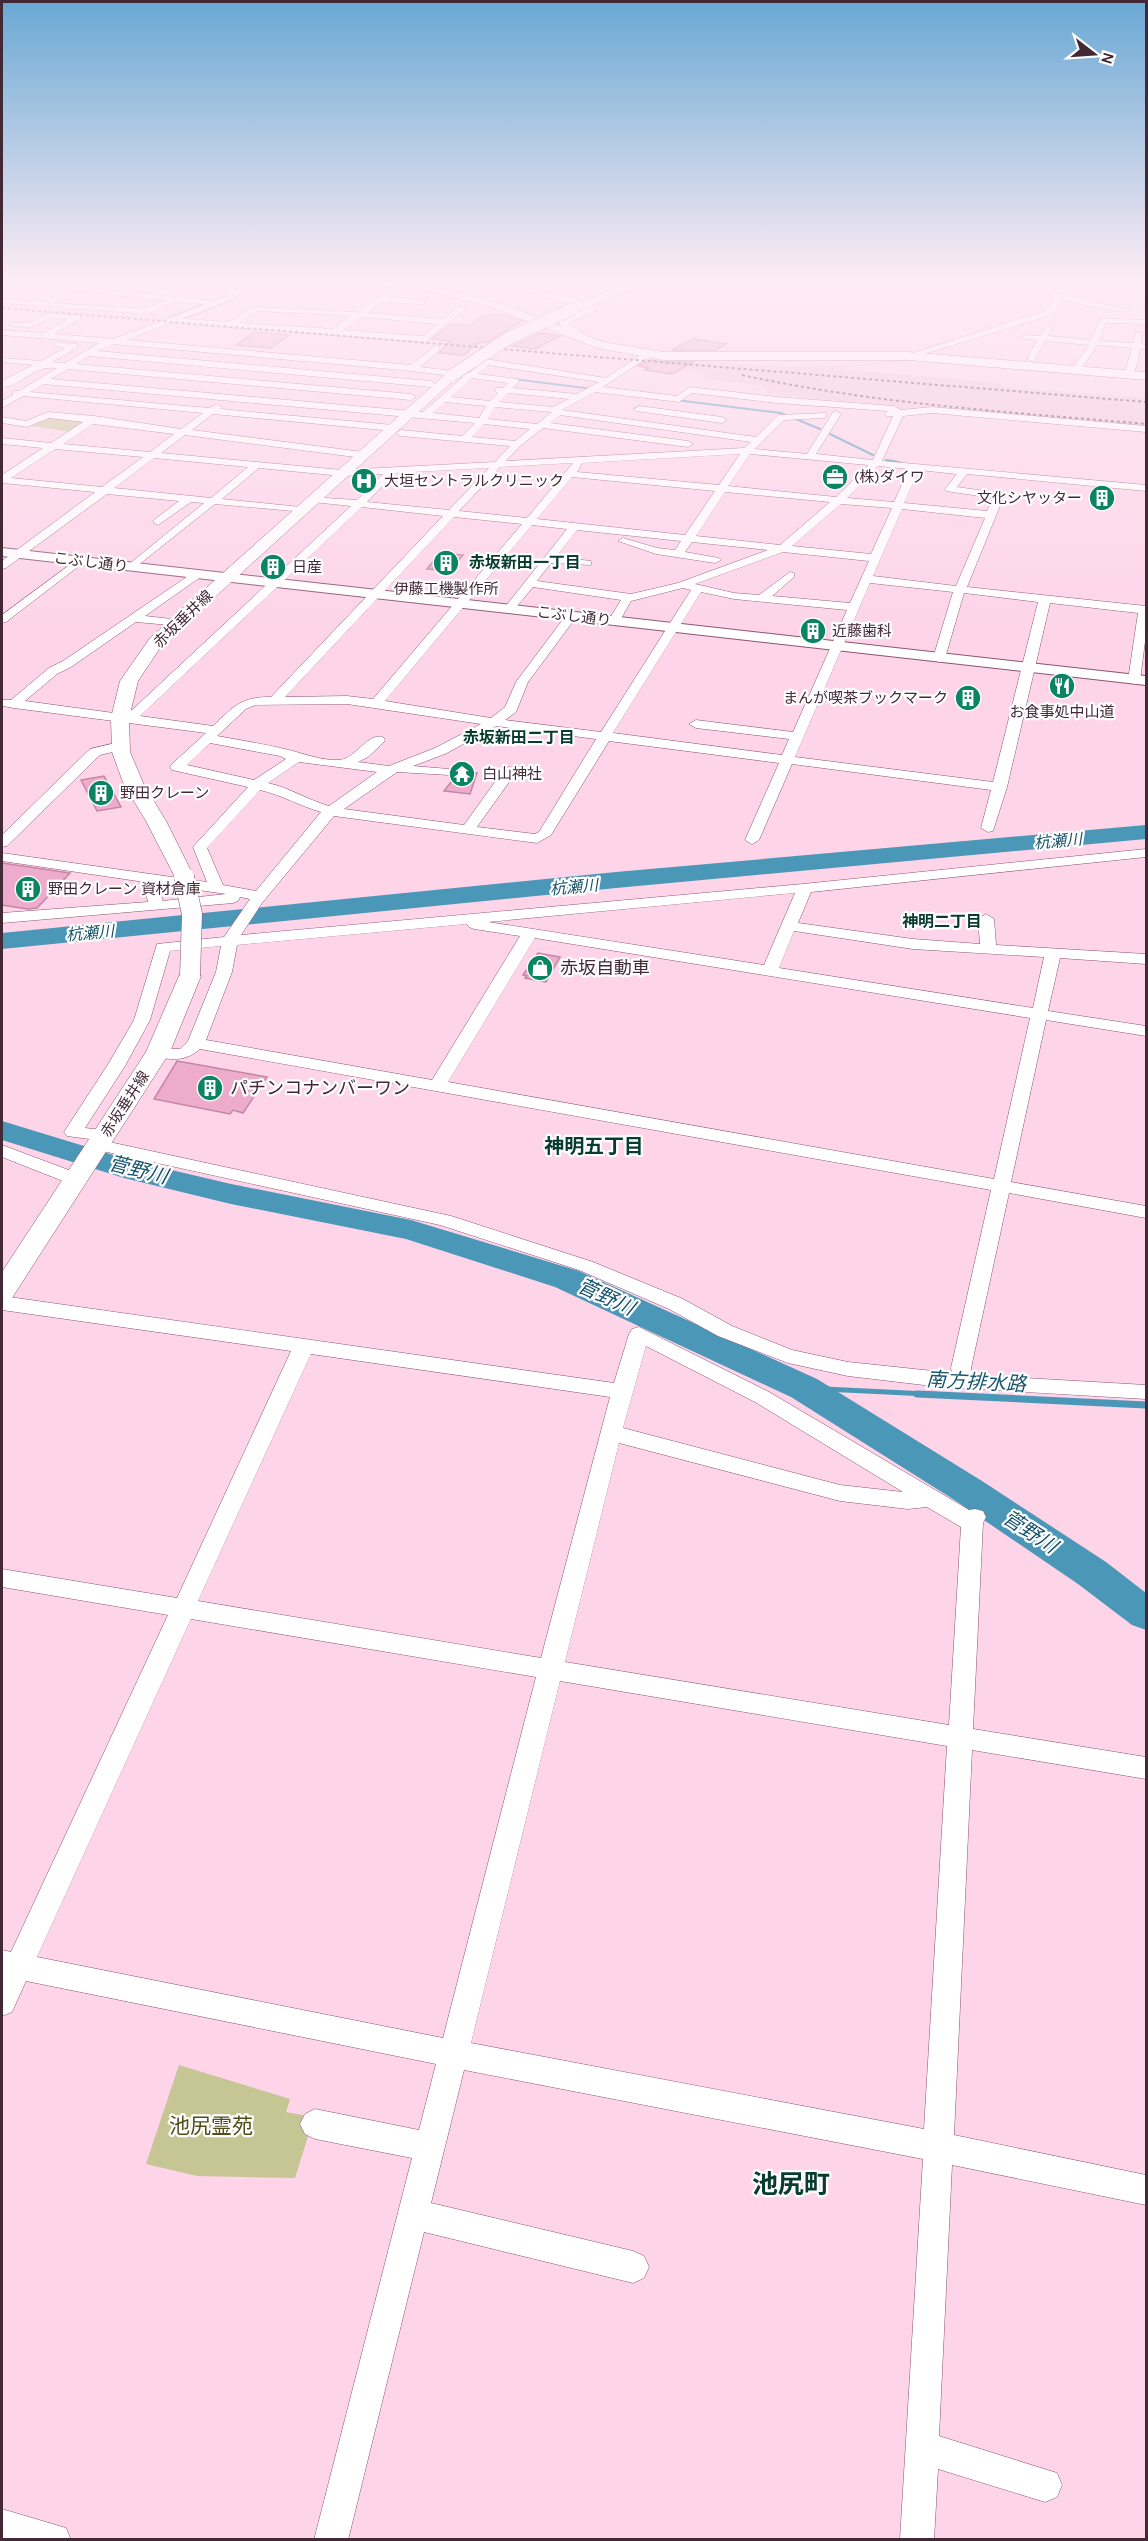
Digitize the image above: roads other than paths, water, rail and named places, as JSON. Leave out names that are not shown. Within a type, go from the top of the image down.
[{"type":"main road","name":"赤坂垂井線","points":[[2,1292],[158,1052],[190,976],[194,931],[189,892],[167,841],[134,785],[120,746],[120,718],[129,681],[156,642],[404,420],[427,396]]},
{"type":"street","points":[[16,396],[107,411],[200,420]]},
{"type":"street","points":[[2,405],[16,396],[298,419],[482,421],[629,436],[713,448],[749,449],[964,472],[1146,488]]},
{"type":"street","points":[[2,479],[131,396]]},
{"type":"street","points":[[203,396],[314,406],[404,420],[464,439],[517,444]]},
{"type":"street","points":[[2,566],[233,396]]},
{"type":"street","points":[[268,443],[328,396]]},
{"type":"street","points":[[396,396],[411,397],[404,420]]},
{"type":"street","points":[[464,439],[482,421],[500,396]]},
{"type":"street","points":[[565,396],[580,397]]},
{"type":"street","points":[[274,701],[517,444],[557,411],[583,396]]},
{"type":"street","points":[[577,415],[602,396]]},
{"type":"street","points":[[655,396],[679,399],[683,396]]},
{"type":"street","points":[[739,396],[894,409],[899,413]]},
{"type":"street","points":[[404,420],[443,399],[557,411],[759,440]]},
{"type":"street","points":[[593,459],[651,425],[678,402]]},
{"type":"street","points":[[639,409],[726,417],[707,433]]},
{"type":"street","points":[[678,555],[749,449],[781,417],[932,410],[1146,429]]},
{"type":"street","points":[[614,621],[627,599],[682,585],[783,548],[839,500],[876,463],[899,413]]},
{"type":"street","points":[[810,456],[836,414]]},
{"type":"street","points":[[2,420],[27,424],[48,415],[363,455]]},
{"type":"street","points":[[2,441],[342,474],[749,449]]},
{"type":"street","points":[[376,703],[580,463],[579,459]]},
{"type":"street","points":[[132,567],[256,466]]},
{"type":"street","points":[[752,840],[915,467]]},
{"type":"street","points":[[120,718],[137,713],[359,504],[391,471]]},
{"type":"street","points":[[939,658],[960,589],[999,496],[950,489],[964,472]]},
{"type":"street","points":[[570,474],[991,515]]},
{"type":"street","points":[[2,479],[213,502],[359,504],[876,558]]},
{"type":"street","points":[[158,522],[188,499]]},
{"type":"street","points":[[510,609],[574,527]]},
{"type":"street","points":[[627,532],[619,539],[656,551],[715,560]]},
{"type":"street","name":"こぶし通り","points":[[2,552],[1140,681]]},
{"type":"street","points":[[548,559],[587,563]]},
{"type":"street","points":[[2,620],[79,561]]},
{"type":"street","points":[[540,570],[561,573]]},
{"type":"street","points":[[8,703],[198,574]]},
{"type":"street","points":[[761,599],[790,575]]},
{"type":"street","points":[[866,579],[1145,610],[1140,681]]},
{"type":"street","points":[[530,583],[632,598]]},
{"type":"street","points":[[682,585],[734,597],[854,608]]},
{"type":"street","points":[[698,588],[605,736],[544,835],[537,843],[331,811],[258,784],[177,767],[241,706],[253,701],[347,700],[494,722],[605,736],[786,758],[1000,787]]},
{"type":"street","points":[[988,828],[1045,598]]},
{"type":"street","points":[[158,1052],[184,1054],[196,1042],[224,972],[231,937],[258,898],[331,811],[391,770],[419,760],[494,722],[511,709],[522,682],[571,616]]},
{"type":"street","points":[[134,618],[177,623]]},
{"type":"street","points":[[8,703],[120,718],[212,734],[296,758],[391,770],[444,772]]},
{"type":"street","points":[[696,724],[796,736]]},
{"type":"street","points":[[343,764],[363,754],[378,740]]},
{"type":"street","points":[[2,843],[95,752],[120,746]]},
{"type":"street","points":[[217,888],[200,847],[258,784],[296,758]]},
{"type":"street","points":[[391,770],[428,781]]},
{"type":"street","points":[[467,831],[510,771]]},
{"type":"street","points":[[1146,853],[803,888],[231,937],[163,947],[142,1020],[116,1066],[73,1132],[199,1168],[444,1220],[586,1266],[676,1304],[725,1330],[788,1356],[848,1369],[965,1382],[1146,1392]]},
{"type":"street","points":[[2,857],[217,888],[258,898]]},
{"type":"street","points":[[152,879],[156,906]]},
{"type":"street","points":[[770,971],[803,888]]},
{"type":"street","points":[[2,918],[258,898]]},
{"type":"street","points":[[458,918],[472,923],[530,933],[1040,1016],[1146,1031]]},
{"type":"street","points":[[986,919],[988,949]]},
{"type":"street","points":[[789,926],[913,944],[1146,959]]},
{"type":"street","points":[[438,1084],[530,933]]},
{"type":"street","points":[[965,1382],[961,1368],[1053,953]]},
{"type":"street","points":[[196,1042],[1146,1212]]},
{"type":"street","points":[[2,1151],[77,1176]]},
{"type":"street","points":[[2,1303],[622,1391]]},
{"type":"street","points":[[330,2540],[550,1671],[622,1391],[639,1335],[762,1397],[973,1520],[917,2540]]},
{"type":"street","points":[[2,2003],[10,1965],[183,1607],[304,1346]]},
{"type":"street","points":[[612,1433],[840,1492],[908,1501],[932,1498]]},
{"type":"street","points":[[2,1578],[550,1671],[1146,1768]]},
{"type":"street","points":[[10,1965],[454,2054],[938,2146],[1146,2190]]},
{"type":"street","points":[[315,2124],[430,2147]]},
{"type":"street","points":[[413,2214],[633,2266]]},
{"type":"street","points":[[922,2447],[1045,2485]]},
{"type":"street","points":[[2,2526],[54,2540]]},
{"type":"waterway","points":[[676,400],[781,413],[820,429]]},
{"type":"waterway","points":[[830,434],[873,455]]},
{"type":"waterway","points":[[886,460],[897,462]]},
{"type":"waterway","points":[[890,461],[900,463]]},
{"type":"waterway","name":"杭瀬川","points":[[2,941],[616,880],[1146,832]]},
{"type":"waterway","name":"菅野川","points":[[2,1130],[124,1168],[231,1194],[411,1230],[567,1279],[804,1388],[969,1491],[1092,1573],[1146,1614]]},
{"type":"waterway","name":"南方排水路","points":[[804,1388],[948,1395]]},
{"type":"waterway","name":"南方排水路","points":[[917,1394],[1146,1405]]},
{"type":"railway","points":[[860,396],[993,411],[1146,424]]},
{"type":"railway","points":[[1068,396],[1146,402]]},
{"type":"place","name":"(株)ダイワ","points":[[835,477]]},
{"type":"place","name":"大垣セントラルクリニック","points":[[364,481]]},
{"type":"place","name":"文化シヤッター","points":[[1102,498]]},
{"type":"place","name":"伊藤工機製作所","points":[[446,563]]},
{"type":"place","name":"日産","points":[[273,567]]},
{"type":"place","name":"近藤歯科","points":[[813,631]]},
{"type":"place","name":"お食事処中山道","points":[[1062,686]]},
{"type":"place","name":"まんが喫茶ブックマーク","points":[[968,698]]},
{"type":"place","name":"白山神社","points":[[462,774]]},
{"type":"place","name":"野田クレーン","points":[[101,793]]},
{"type":"place","name":"野田クレーン 資材倉庫","points":[[28,889]]},
{"type":"place","name":"赤坂自動車","points":[[540,968]]},
{"type":"place","name":"パチンコナンバーワン","points":[[210,1088]]},
{"type":"district","name":"赤坂新田一丁目","points":[[525,562]]},
{"type":"district","name":"赤坂新田二丁目","points":[[519,737]]},
{"type":"district","name":"神明二丁目","points":[[942,921]]},
{"type":"district","name":"神明五丁目","points":[[594,1146]]},
{"type":"district","name":"池尻町","points":[[791,2184]]},
{"type":"park label","name":"池尻霊苑","points":[[211,2126]]}]
